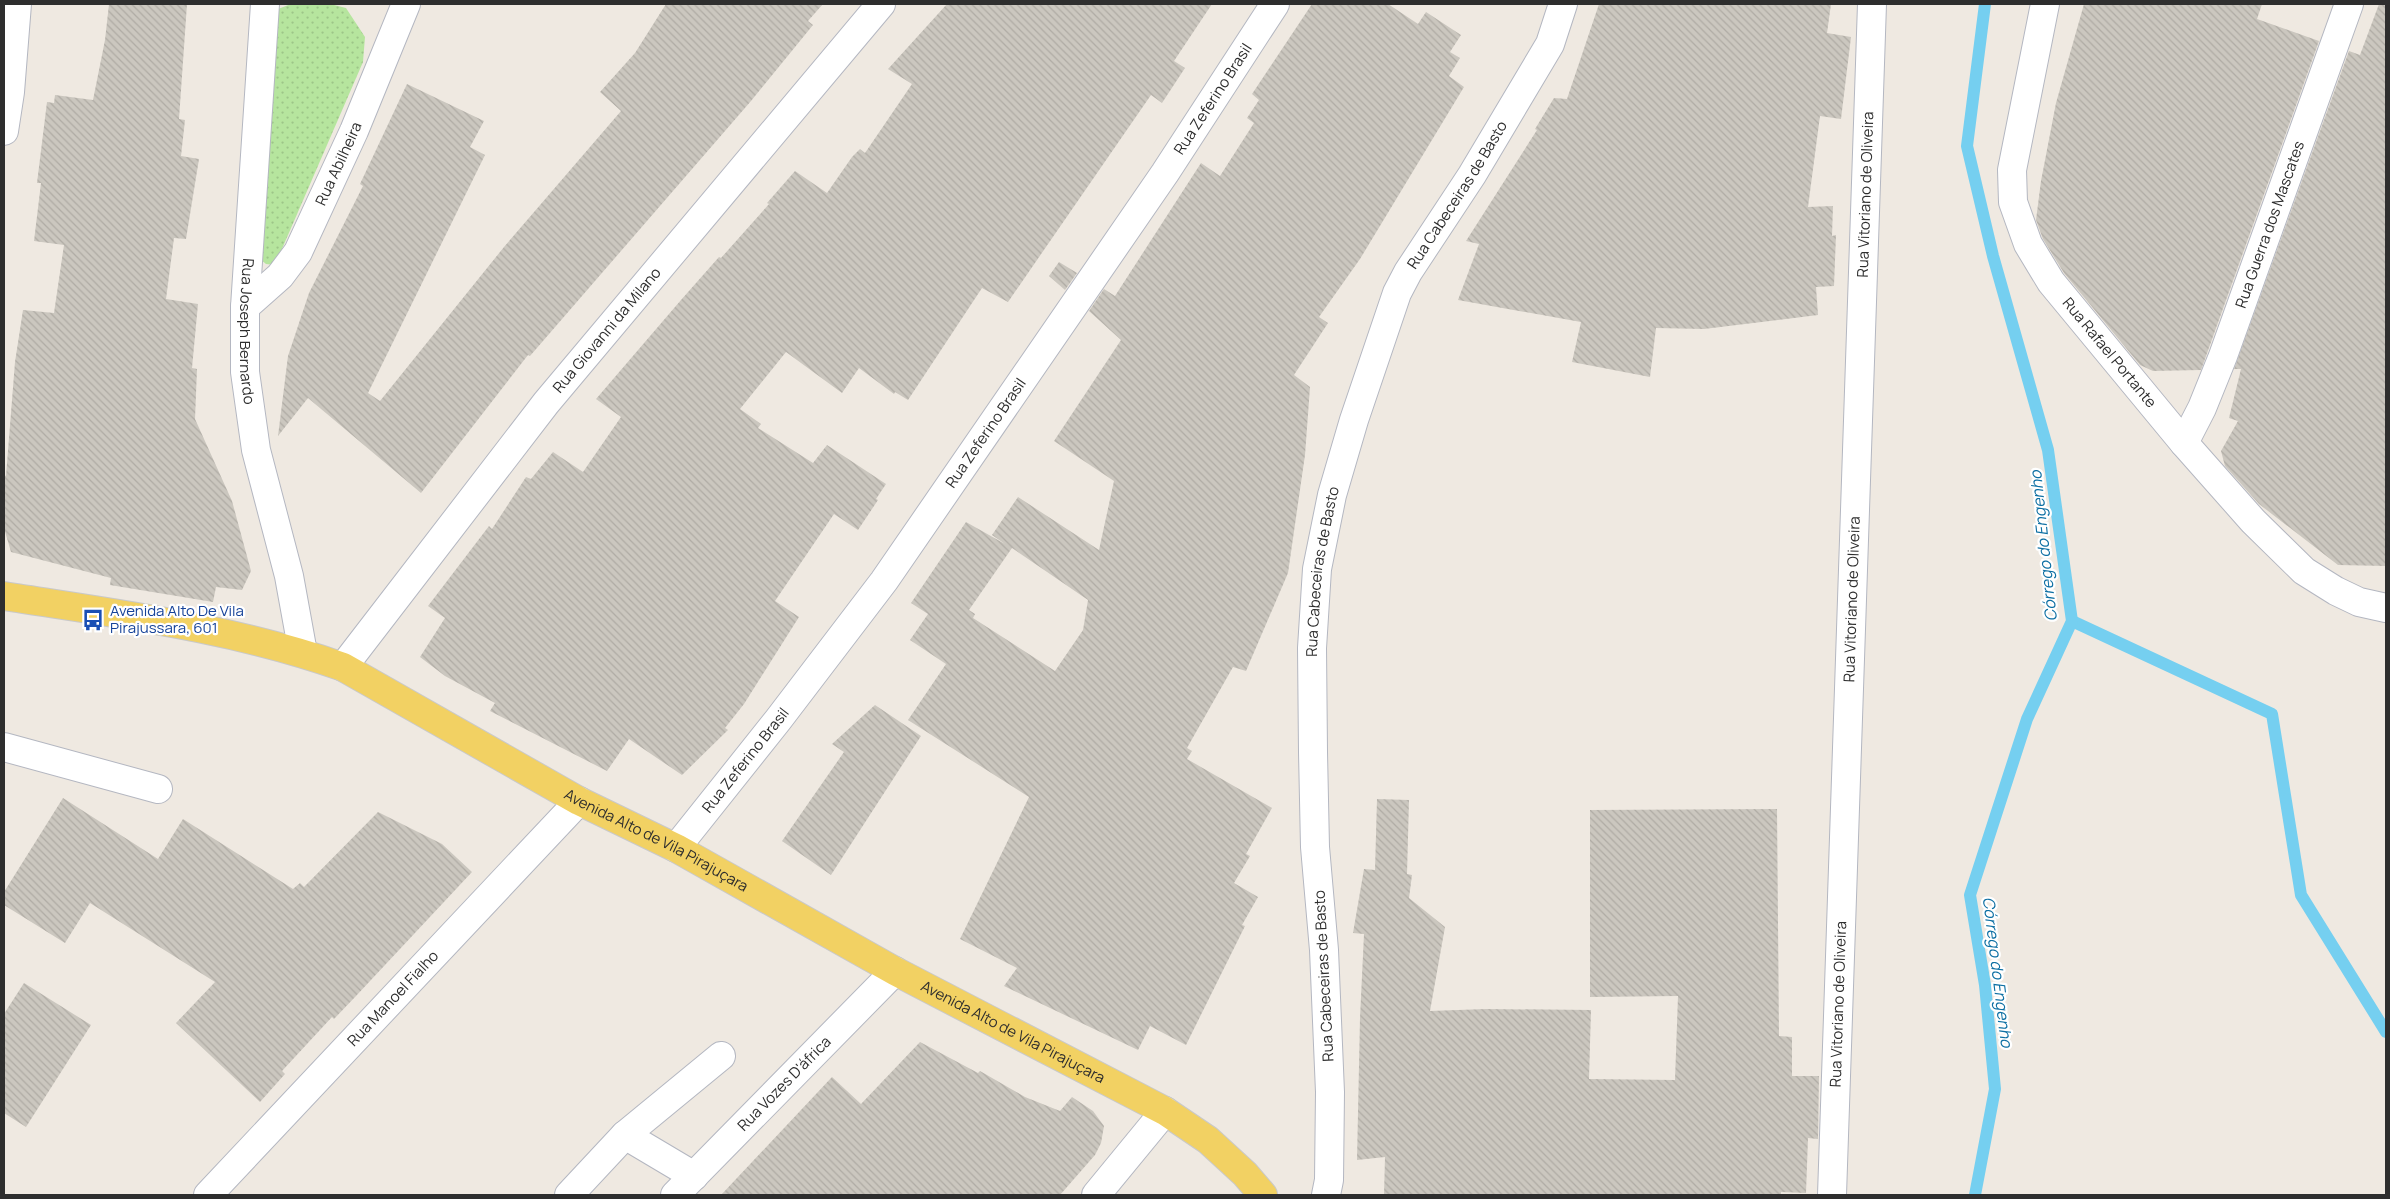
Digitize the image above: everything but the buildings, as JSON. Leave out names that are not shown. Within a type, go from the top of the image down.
[{"type":"main road","name":"Avenida Alto de Vila Pirajuçara","points":[[4,596],[183,624],[303,653],[343,667],[579,801],[676,848],[895,971],[1165,1111],[1208,1140],[1245,1174],[1263,1195]]},
{"type":"street","points":[[4,132],[10,92],[17,4]]},
{"type":"street","name":"Rua Joseph Bernardo","points":[[265,4],[245,307],[245,372],[256,450],[289,576],[303,653]]},
{"type":"street","name":"Rua Abilheira","points":[[245,307],[280,276],[298,252],[354,131],[406,4]]},
{"type":"street","name":"Rua Giovanni da Milano","points":[[343,667],[546,403],[881,4]]},
{"type":"street","name":"Rua Zeferino Brasil","points":[[676,848],[772,728],[884,581],[1166,173],[1275,4]]},
{"type":"street","name":"Rua Cabeceiras de Basto","points":[[1326,1195],[1329,1180],[1330,1092],[1324,950],[1315,847],[1313,752],[1312,648],[1317,569],[1332,495],[1354,420],[1397,293],[1408,272],[1472,176],[1550,44],[1563,4]]},
{"type":"street","name":"Rua Vitoriano de Oliveira","points":[[1832,1195],[1872,4]]},
{"type":"street","name":"Rua Rafael Portante","points":[[2045,4],[2012,170],[2013,202],[2028,244],[2051,282],[2184,444],[2252,520],[2304,571],[2336,591],[2359,602],[2386,608]]},
{"type":"street","name":"Rua Guerra dos Mascates","points":[[2184,444],[2202,408],[2223,356],[2349,4]]},
{"type":"street","points":[[4,748],[158,789]]},
{"type":"street","name":"Rua Manoel Fialho","points":[[208,1195],[579,801]]},
{"type":"street","name":"Rua Vozes D'áfrica","points":[[675,1195],[895,971]]},
{"type":"street","points":[[569,1195],[625,1134],[721,1056]]},
{"type":"street","points":[[1096,1195],[1165,1111]]},
{"type":"street","points":[[625,1134],[694,1176]]},
{"type":"green space","points":[[291,4],[330,4],[346,8],[365,37],[363,62],[275,265],[266,264],[260,259],[278,9]]},
{"type":"waterway","name":"Córrego do Engenho","points":[[1975,1195],[1995,1089],[1985,985],[1970,895],[2027,719],[2072,621],[2048,450],[1993,256],[1967,146],[1985,4]]},
{"type":"waterway","points":[[2072,621],[2272,714],[2301,895],[2386,1032]]},
{"type":"place","name":"Avenida Alto De Vila Pirajussara, 601","points":[[93,620]]}]
